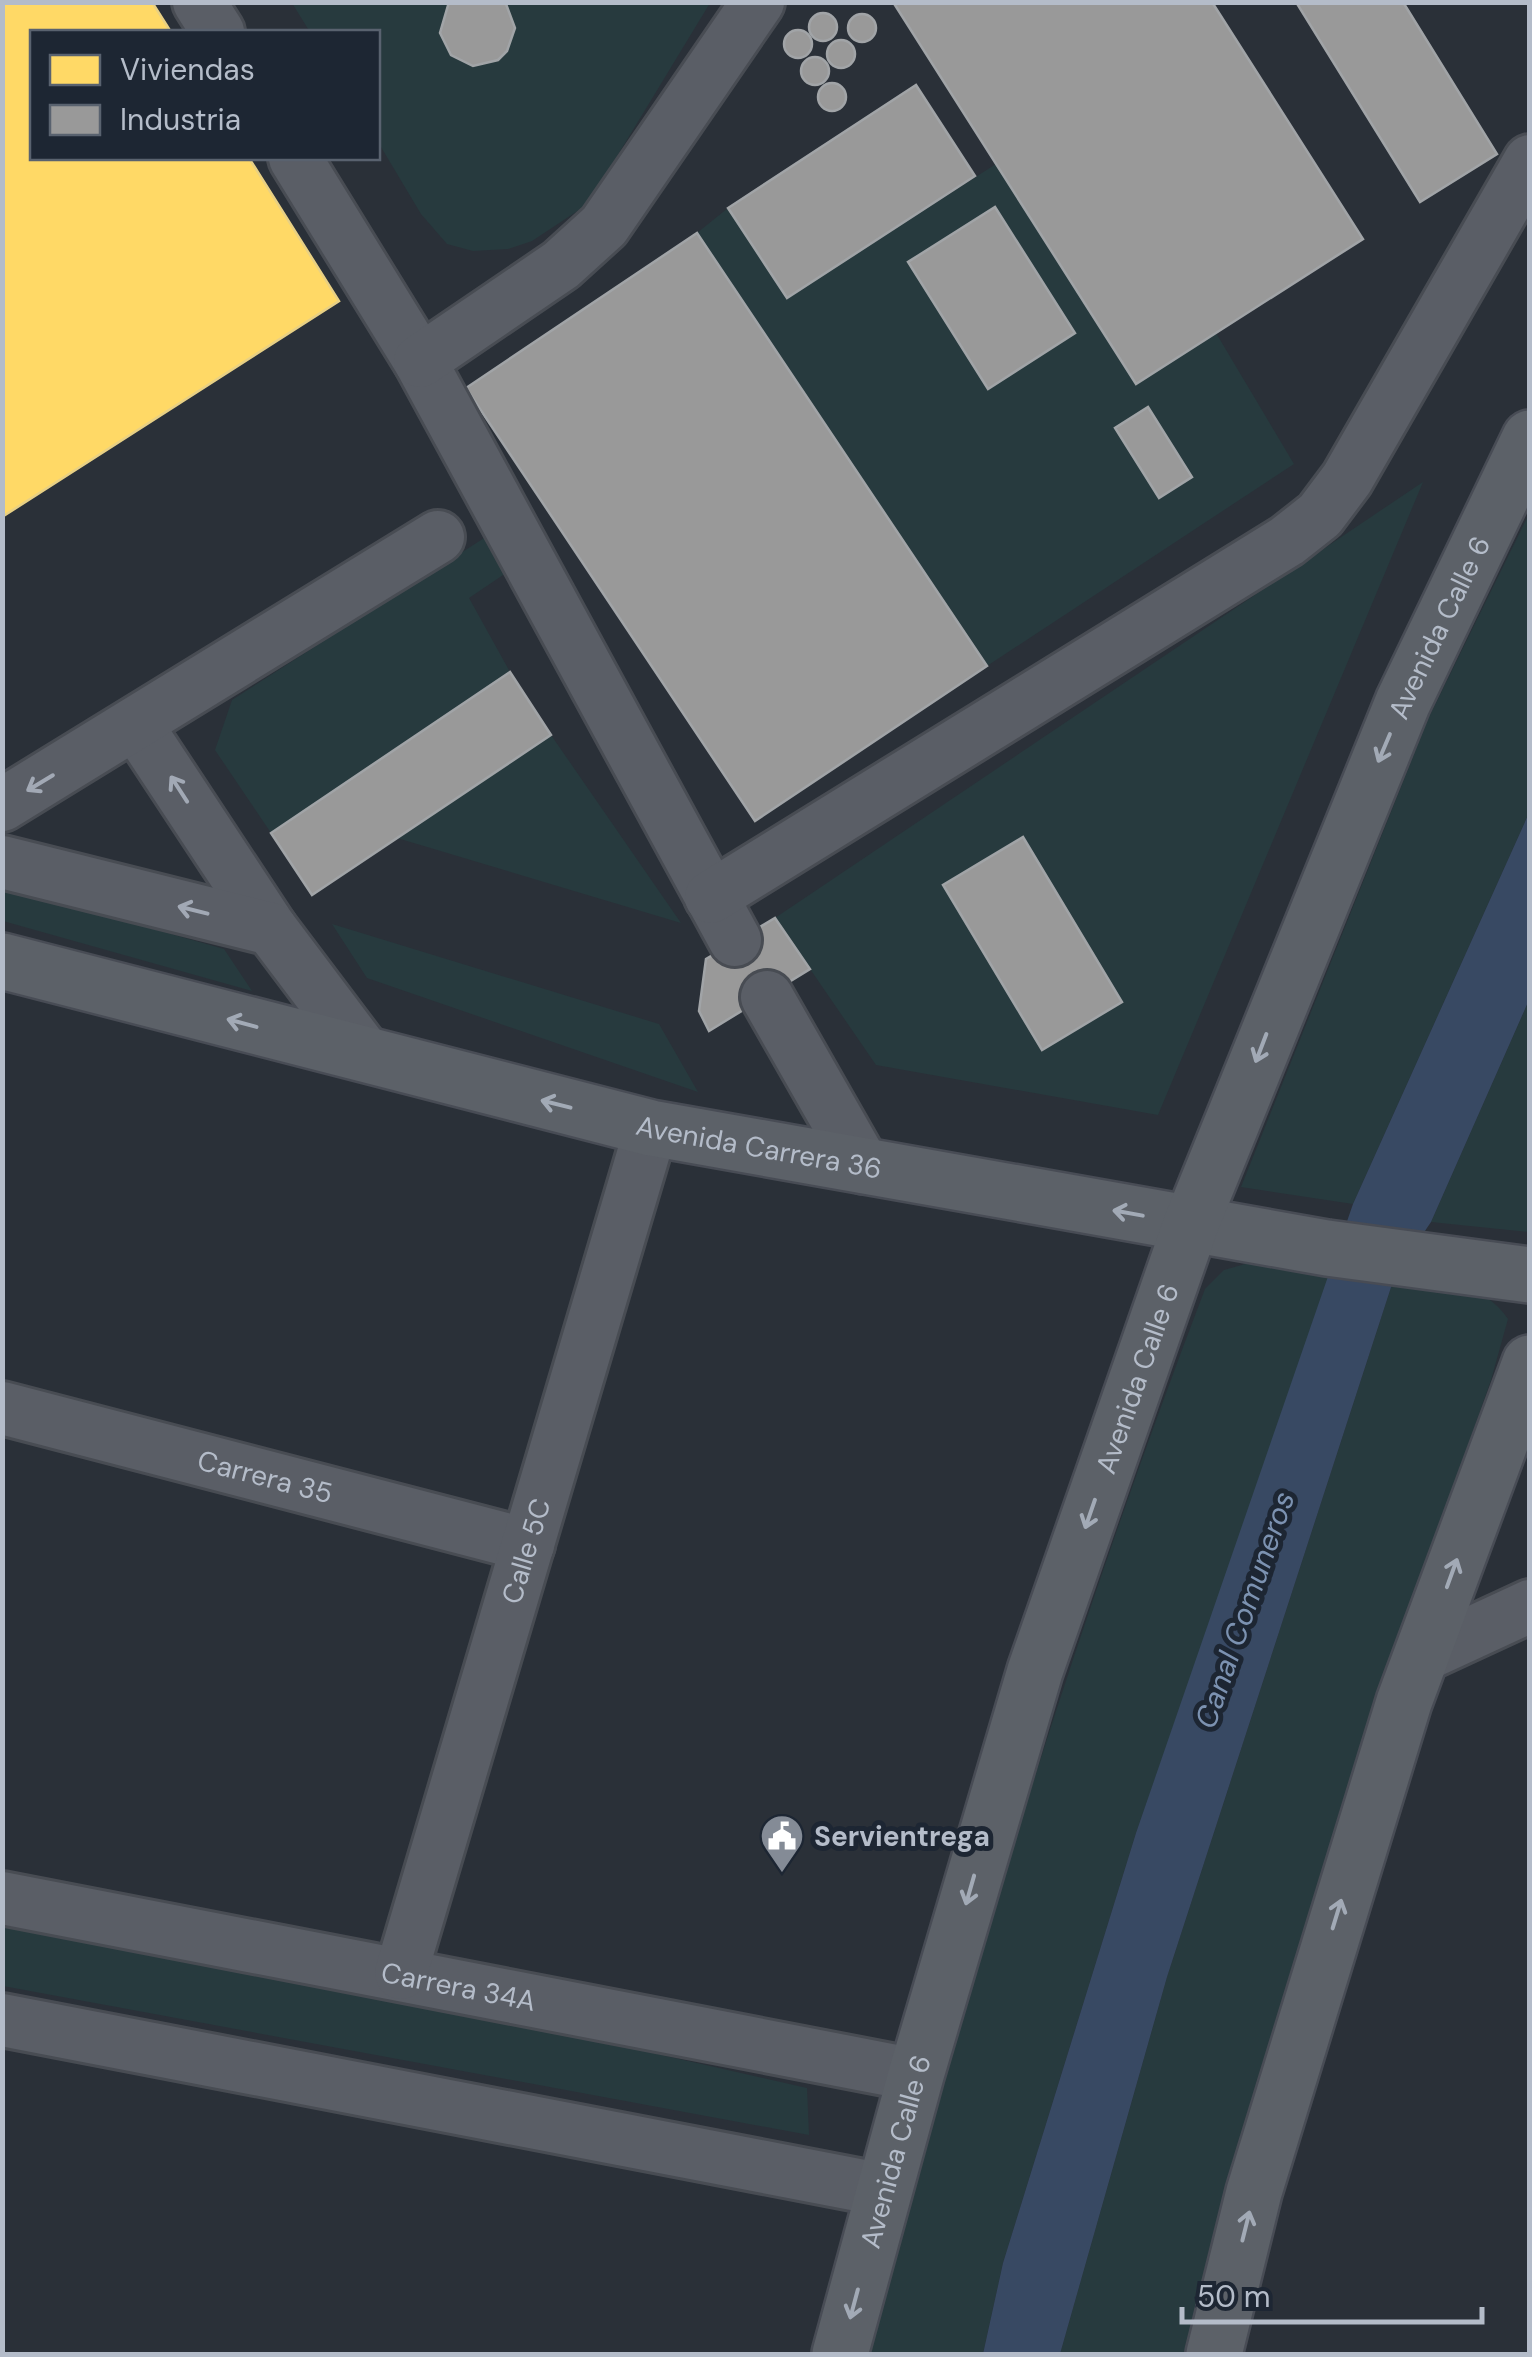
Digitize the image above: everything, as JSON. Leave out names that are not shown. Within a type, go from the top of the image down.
[{"type":"main road","name":"Avenida Calle 6","points":[[840,2354],[916,2075],[1035,1670],[1191,1224],[1403,702],[1530,438]]},
{"type":"main road","name":"Avenida Carrera 36","points":[[2,961],[651,1128],[1327,1248],[1530,1275]]},
{"type":"main road","points":[[1214,2354],[1254,2192],[1336,1920],[1422,1656],[1518,1435],[1530,1363]]},
{"type":"street","points":[[199,2],[217,30]]},
{"type":"street","points":[[420,361],[561,265],[604,226],[758,2]]},
{"type":"street","points":[[296,160],[420,361],[723,919],[1287,541],[1320,515],[1347,479],[1530,162]]},
{"type":"street","points":[[2,806],[138,726],[438,537]]},
{"type":"street","points":[[138,726],[271,930],[366,1055]]},
{"type":"street","points":[[2,862],[271,930]]},
{"type":"street","points":[[767,997],[864,1166]]},
{"type":"street","name":"Calle 5C","points":[[401,1973],[651,1128]]},
{"type":"street","name":"Carrera 35","points":[[2,1408],[528,1546]]},
{"type":"street","points":[[1422,1656],[1530,1606]]},
{"type":"street","name":"Carrera 34A","points":[[2,1898],[916,2075]]},
{"type":"street","points":[[2,2020],[884,2190]]},
{"type":"green space","points":[[292,3],[710,3],[588,204],[532,241],[508,249],[473,251],[447,244],[421,214],[380,145],[380,30],[309,30]]},
{"type":"green space","points":[[996,164],[1136,383],[1216,333],[1294,464],[987,666],[697,233],[728,208],[787,298]]},
{"type":"green space","points":[[1423,482],[1158,1115],[876,1065],[775,918]]},
{"type":"green space","points":[[1529,514],[1529,813],[1353,1204],[1241,1187],[1429,717]]},
{"type":"green space","points":[[506,524],[506,573],[469,598],[510,672],[271,833],[215,750],[232,700]]},
{"type":"green space","points":[[551,735],[681,923],[397,838]]},
{"type":"green space","points":[[2,886],[224,949],[252,991],[3,921]]},
{"type":"green space","points":[[332,924],[659,1024],[698,1092],[367,978]]},
{"type":"green space","points":[[1529,1000],[1529,1232],[1431,1222]]},
{"type":"green space","points":[[1259,1260],[1334,1270],[1136,1833],[1003,2263],[983,2354],[867,2354],[1022,1817],[1156,1420],[1205,1289],[1224,1270]]},
{"type":"green space","points":[[1395,1275],[1458,1285],[1498,1306],[1508,1319],[1491,1380],[1341,1806],[1185,2354],[1060,2354],[1167,1977]]},
{"type":"green space","points":[[2,1926],[485,2015],[807,2088],[809,2135],[3,1986]]},
{"type":"water","name":"Canal Comuneros","points":[[1529,813],[1529,1000],[1431,1222],[1395,1275],[1167,1977],[1060,2354],[983,2354],[1003,2263],[1136,1833],[1353,1204]]},
{"type":"building: Viviendas","points":[[2,2],[152,2],[170,30],[30,30],[30,160],[250,160],[339,301],[2,517]]},
{"type":"building: Industria","points":[[449,2],[506,4],[515,28],[507,51],[498,60],[473,66],[451,55],[440,33]]},
{"type":"building: Industria","points":[[893,2],[1212,2],[1363,239],[1136,384]]},
{"type":"building: Industria","points":[[1296,2],[1403,2],[1497,154],[1420,202]]},
{"type":"building: Industria","points":[[823,13],[833,17],[837,27],[833,37],[823,41],[813,37],[809,27],[813,17]]},
{"type":"building: Industria","points":[[862,14],[872,18],[876,28],[872,38],[862,42],[852,38],[848,28],[852,18]]},
{"type":"building: Industria","points":[[798,30],[808,34],[812,44],[808,54],[798,58],[788,54],[784,44],[788,34]]},
{"type":"building: Industria","points":[[841,40],[851,44],[855,54],[851,64],[841,68],[831,64],[827,54],[831,44]]},
{"type":"building: Industria","points":[[815,57],[825,61],[829,71],[825,81],[815,85],[805,81],[801,71],[805,61]]},
{"type":"building: Industria","points":[[832,83],[842,87],[846,97],[842,107],[832,111],[822,107],[818,97],[822,87]]},
{"type":"building: Industria","points":[[916,85],[975,176],[787,298],[728,208]]},
{"type":"building: Industria","points":[[995,207],[1075,333],[988,389],[908,262]]},
{"type":"building: Industria","points":[[697,233],[987,666],[755,821],[466,388]]},
{"type":"building: Industria","points":[[1148,407],[1192,477],[1159,498],[1115,428]]},
{"type":"building: Industria","points":[[510,672],[551,735],[312,895],[271,833]]},
{"type":"building: Industria","points":[[1023,837],[1122,1002],[1042,1050],[943,885]]},
{"type":"building: Industria","points":[[775,918],[810,969],[709,1031],[699,1011],[706,959]]},
{"type":"place","name":"Servientrega","points":[[782,1874]]}]
